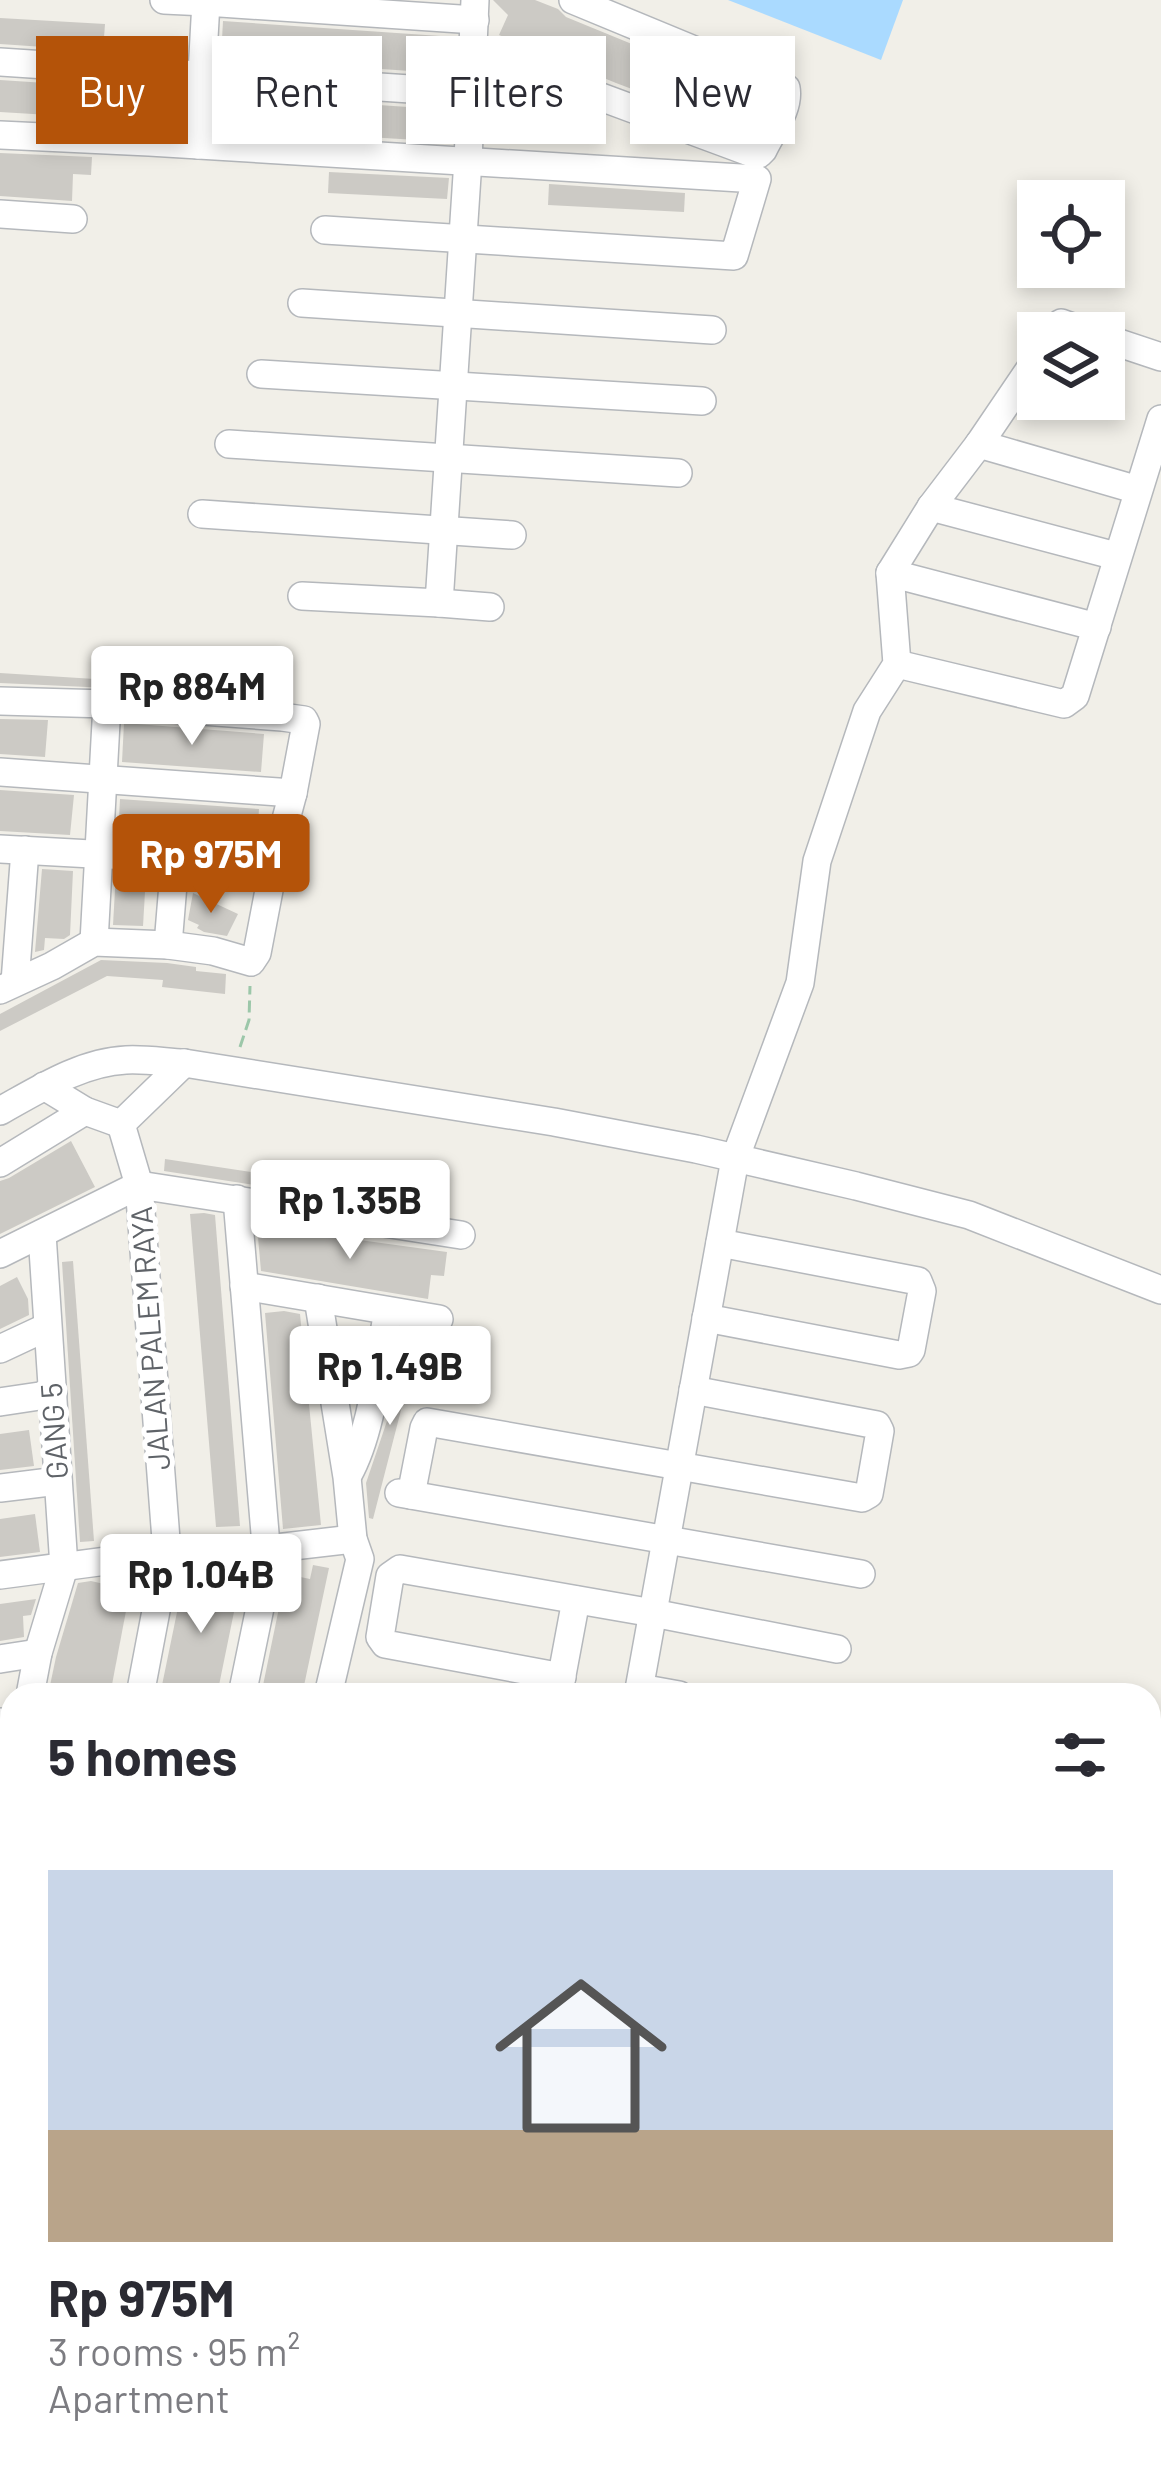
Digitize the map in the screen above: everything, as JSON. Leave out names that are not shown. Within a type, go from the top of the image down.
[{"type":"street","points":[[164,0],[475,10]]},
{"type":"street","points":[[573,0],[785,88],[788,98],[759,154],[606,99]]},
{"type":"street","points":[[198,145],[206,1]]},
{"type":"street","points":[[0,62],[406,89]]},
{"type":"street","points":[[0,135],[758,179],[734,256],[325,230]]},
{"type":"street","points":[[439,603],[469,144]]},
{"type":"street","points":[[0,214],[73,219]]},
{"type":"street","points":[[302,303],[712,330]]},
{"type":"street","points":[[1125,345],[1161,357]]},
{"type":"street","points":[[262,374],[702,400]]},
{"type":"street","points":[[640,1683],[735,1159],[800,983],[817,861],[867,711],[897,664],[890,573],[1017,388]]},
{"type":"street","points":[[897,664],[1064,704],[1075,696],[1161,419]]},
{"type":"street","points":[[229,444],[678,473]]},
{"type":"street","points":[[979,444],[1138,490]]},
{"type":"street","points":[[931,507],[1116,556]]},
{"type":"street","points":[[202,514],[512,535]]},
{"type":"street","points":[[890,573],[1096,627]]},
{"type":"street","points":[[302,596],[490,607]]},
{"type":"street","points":[[0,700],[304,720],[305,732],[257,953],[251,962],[168,945],[94,942],[8,986],[13,849],[274,864]]},
{"type":"street","points":[[94,942],[107,704]]},
{"type":"street","points":[[0,772],[293,793]]},
{"type":"street","points":[[168,945],[175,860]]},
{"type":"street","points":[[0,1111],[44,1087],[108,1062],[184,1063],[554,1122],[910,1198],[969,1215],[1161,1290]]},
{"type":"street","points":[[44,1087],[85,1111],[121,1124],[184,1063]]},
{"type":"street","points":[[0,1162],[85,1111]]},
{"type":"street","name":"JALAN PALEM RAYA","points":[[121,1124],[139,1185],[167,1553],[142,1683]]},
{"type":"street","points":[[0,1254],[139,1185],[460,1234]]},
{"type":"street","points":[[237,1198],[268,1569],[245,1683]]},
{"type":"street","name":"GANG 5","points":[[32,1683],[64,1568],[42,1234]]},
{"type":"street","points":[[706,1318],[898,1354],[911,1350],[922,1291],[918,1280],[720,1243]]},
{"type":"street","points":[[244,1286],[439,1319]]},
{"type":"street","points":[[318,1298],[359,1559],[331,1683]]},
{"type":"street","points":[[347,1477],[366,1425],[388,1311]]},
{"type":"street","points":[[0,1349],[47,1327]]},
{"type":"street","points":[[693,1390],[878,1425],[866,1498],[427,1422],[405,1494],[861,1574]]},
{"type":"street","points":[[0,1402],[53,1394]]},
{"type":"street","points":[[0,1488],[58,1481]]},
{"type":"street","points":[[0,1575],[167,1553],[353,1540]]},
{"type":"street","points":[[547,1683],[386,1645],[380,1637],[390,1576],[400,1569],[837,1648]]},
{"type":"street","points":[[561,1683],[576,1600]]},
{"type":"street","points":[[0,1659],[38,1653]]},
{"type":"path","points":[[232,1072],[249,1020],[251,962]]},
{"type":"water","points":[[728,0],[903,0],[881,60]]},
{"type":"building","points":[[493,0],[535,0],[630,43],[630,88],[606,79],[606,36],[501,36],[508,15]]},
{"type":"building","points":[[0,18],[105,24],[104,36],[36,36],[36,46],[0,44]]},
{"type":"building","points":[[223,21],[440,36],[406,36],[406,71],[382,69],[382,36],[222,36]]},
{"type":"building","points":[[0,80],[36,82],[36,114],[0,112]]},
{"type":"building","points":[[382,105],[406,107],[406,139],[382,138]]},
{"type":"building","points":[[0,153],[92,157],[91,175],[73,174],[72,201],[0,196]]},
{"type":"building","points":[[329,172],[449,178],[447,199],[328,193]]},
{"type":"building","points":[[549,184],[685,193],[684,212],[548,205]]},
{"type":"building","points":[[0,673],[174,684],[174,691],[0,683]]},
{"type":"building","points":[[0,719],[48,720],[45,757],[0,754]]},
{"type":"building","points":[[124,723],[264,734],[261,772],[122,762]]},
{"type":"building","points":[[0,790],[74,795],[70,835],[0,831]]},
{"type":"building","points":[[120,799],[259,809],[258,824],[243,823],[241,844],[118,837]]},
{"type":"building","points":[[42,869],[73,871],[70,935],[45,938],[44,950],[35,952]]},
{"type":"building","points":[[116,873],[146,875],[143,926],[113,925]]},
{"type":"building","points":[[193,893],[238,914],[227,936],[204,932],[188,920]]},
{"type":"building","points":[[101,960],[167,963],[226,974],[225,994],[162,987],[163,980],[107,976],[0,1031],[0,1014]]},
{"type":"building","points":[[71,1141],[95,1187],[0,1234],[0,1181]]},
{"type":"building","points":[[165,1159],[429,1199],[427,1212],[164,1171]]},
{"type":"building","points":[[190,1214],[215,1215],[240,1526],[216,1527]]},
{"type":"building","points":[[257,1226],[447,1252],[444,1276],[431,1275],[428,1299],[261,1271]]},
{"type":"building","points":[[73,1261],[94,1541],[80,1542],[62,1262]]},
{"type":"building","points":[[17,1277],[28,1299],[29,1315],[0,1329],[0,1286]]},
{"type":"building","points":[[265,1313],[300,1314],[321,1525],[283,1529]]},
{"type":"building","points":[[402,1344],[417,1348],[373,1519],[369,1518],[366,1483],[387,1421]]},
{"type":"building","points":[[29,1430],[34,1466],[0,1470],[0,1434]]},
{"type":"building","points":[[35,1514],[40,1552],[0,1557],[0,1519]]},
{"type":"building","points":[[313,1565],[329,1568],[305,1683],[263,1683],[286,1574],[310,1579]]},
{"type":"building","points":[[243,1568],[219,1683],[162,1683],[183,1583],[214,1589],[218,1569]]},
{"type":"building","points":[[91,1581],[130,1590],[112,1683],[51,1683],[78,1583]]},
{"type":"building","points":[[36,1599],[31,1615],[23,1616],[24,1637],[0,1641],[0,1604]]}]
